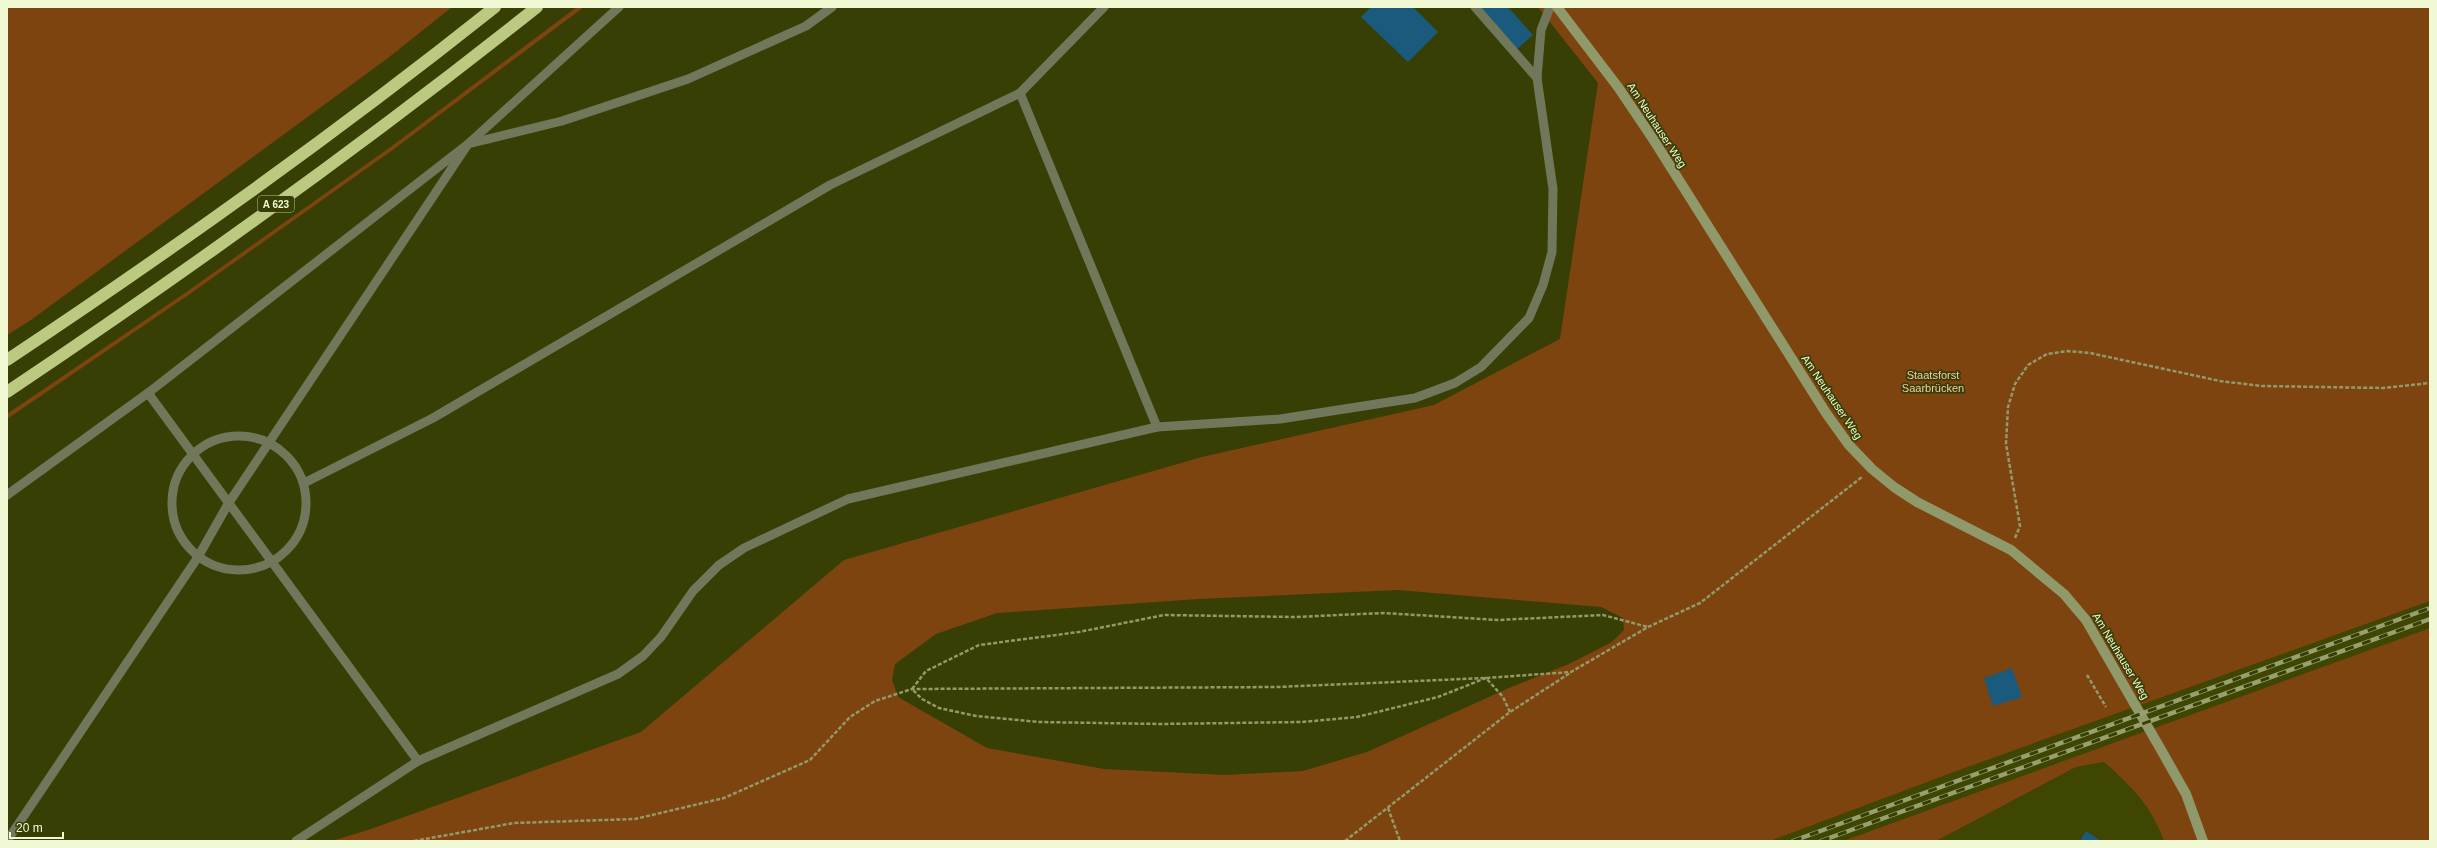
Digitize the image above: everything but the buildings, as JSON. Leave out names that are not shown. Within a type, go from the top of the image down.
[{"type":"highway","name":"A 623","points":[[7,360],[86,307],[323,139],[495,7]]},
{"type":"highway","name":"A 623","points":[[7,392],[101,329],[345,155],[537,7]]},
{"type":"street","name":"Am Neuhauser Weg","points":[[1557,7],[1618,87],[1826,413],[1849,445],[1872,469],[1917,502],[2011,550],[2064,594],[2086,620],[2124,683],[2186,794],[2203,841]]},
{"type":"lane","points":[[7,495],[148,393],[468,144],[619,7]]},
{"type":"lane","points":[[7,841],[198,556],[228,504],[271,442],[468,144],[562,121],[688,79],[806,26],[832,7]]},
{"type":"lane","points":[[304,483],[433,418],[830,185],[1020,93],[1104,7]]},
{"type":"lane","points":[[1475,7],[1537,78]]},
{"type":"lane","points":[[296,841],[418,761],[618,674],[648,652],[661,637],[693,591],[719,565],[744,548],[798,520],[848,499],[1157,427],[1280,419],[1416,398],[1455,383],[1481,367],[1529,318],[1544,285],[1552,252],[1553,189],[1537,78],[1541,30],[1550,7]]},
{"type":"lane","points":[[1020,93],[1157,427]]},
{"type":"lane","points":[[148,393],[418,761]]},
{"type":"lane","points":[[244,435],[271,442],[286,453],[295,463],[304,483],[307,508],[299,535],[291,547],[272,562],[256,568],[232,570],[221,568],[198,556],[179,534],[171,504],[177,476],[193,453],[214,440],[228,436],[244,435]]},
{"type":"path","points":[[2011,550],[2020,526],[2006,444],[2008,407],[2015,384],[2028,365],[2047,354],[2068,350],[2220,381],[2261,386],[2383,388],[2430,383]]},
{"type":"path","points":[[1345,841],[1510,712],[1571,672],[1648,627],[1700,603],[1872,469]]},
{"type":"path","points":[[912,688],[926,671],[979,645],[1079,632],[1164,615],[1295,617],[1384,613],[1498,620],[1603,615],[1648,627]]},
{"type":"path","points":[[414,841],[514,822],[635,819],[724,798],[810,760],[850,717],[875,701],[912,688],[1278,687],[1486,678],[1571,672]]},
{"type":"path","points":[[2088,675],[2106,707]]},
{"type":"path","points":[[912,688],[922,698],[939,708],[976,716],[1038,722],[1162,724],[1302,722],[1357,717],[1438,697],[1486,678]]},
{"type":"path","points":[[1486,678],[1503,697],[1510,712]]},
{"type":"path","points":[[1388,808],[1400,841]]},
{"type":"shaded area","points":[[2430,601],[2430,628],[1843,841],[1770,841],[1962,769]]},
{"type":"shaded area","points":[[2104,762],[2132,787],[2156,818],[2164,841],[1936,841],[2076,767]]},
{"type":"green space","points":[[7,7],[452,7],[388,58],[31,320],[7,335]]},
{"type":"green space","points":[[577,7],[584,7],[394,149],[187,296],[7,419],[7,414],[185,293],[392,146]]},
{"type":"green space","name":"Staatsforst Saarbrücken","points":[[1538,7],[2430,7],[2430,601],[1962,769],[1770,841],[332,841],[368,830],[641,732],[844,560],[1202,457],[1434,405],[1560,339],[1598,83]],"holes":[[[1398,590],[1601,607],[1623,618],[1624,630],[1612,642],[1569,664],[1509,688],[1367,752],[1303,771],[1225,775],[1104,769],[987,748],[898,697],[892,680],[895,664],[936,634],[997,613],[1198,599]]]},
{"type":"green space","points":[[2430,628],[2430,841],[2164,841],[2153,817],[2140,797],[2104,762],[2076,767],[1936,841],[1843,841]]},
{"type":"railway","points":[[1793,841],[2430,608]]},
{"type":"railway","points":[[1821,841],[2430,619]]}]
